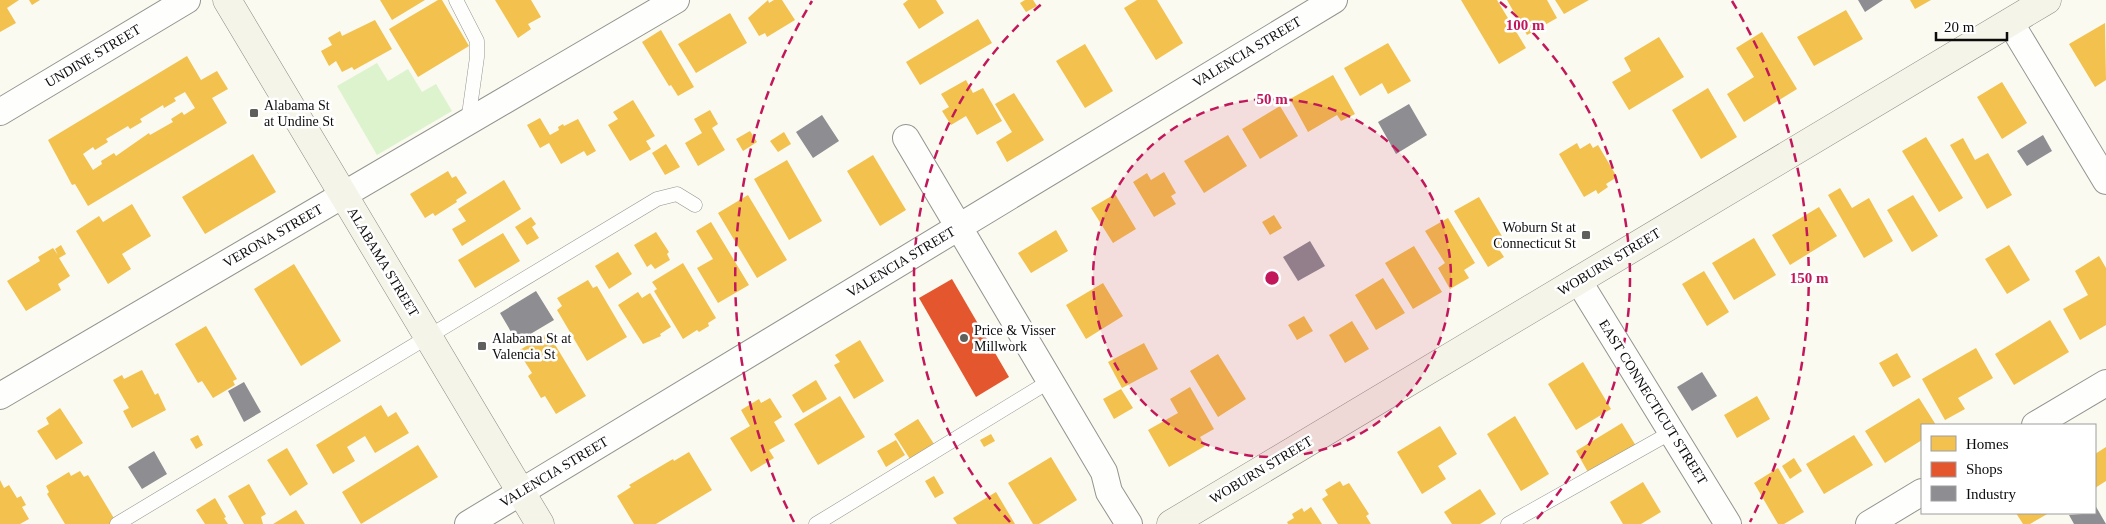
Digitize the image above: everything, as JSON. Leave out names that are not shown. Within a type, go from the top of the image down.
[{"type":"main road","name":"ALABAMA STREET","points":[[227,0],[540,524]]},
{"type":"main road","name":"WOBURN STREET","points":[[1171,524],[2047,0]]},
{"type":"street","name":"UNDINE STREET","points":[[0,112],[187,0]]},
{"type":"street","name":"VERONA STREET","points":[[0,396],[676,0]]},
{"type":"street","name":"VALENCIA STREET","points":[[468,524],[1334,0]]},
{"type":"street","points":[[2010,22],[2106,182]]},
{"type":"street","points":[[906,138],[1104,472],[1109,492],[1129,524]]},
{"type":"street","name":"EAST CONNECTICUT STREET","points":[[1578,280],[1670,433],[1728,524]]},
{"type":"street","points":[[2036,424],[2106,383]]},
{"type":"street","points":[[1869,524],[1921,493]]},
{"type":"lane","points":[[456,0],[477,41],[477,57],[468,122]]},
{"type":"lane","points":[[117,524],[657,199],[677,194],[695,205]]},
{"type":"lane","points":[[816,524],[1050,381]]},
{"type":"lane","points":[[1508,524],[1670,433]]},
{"type":"green space","points":[[377,63],[388,81],[408,69],[422,92],[436,84],[452,111],[377,155],[337,86]]},
{"type":"building: Homes","points":[[0,0],[19,0],[7,8],[16,23],[0,32]]},
{"type":"building: Homes","points":[[29,0],[40,0],[32,5]]},
{"type":"building: Homes","points":[[380,0],[425,0],[392,20]]},
{"type":"building: Homes","points":[[438,0],[442,0],[469,46],[418,77],[389,29]]},
{"type":"building: Homes","points":[[495,0],[531,0],[541,17],[528,24],[531,29],[518,38]]},
{"type":"building: Homes","points":[[768,0],[769,3],[774,0],[782,0],[795,20],[767,37],[765,33],[759,36],[748,18]]},
{"type":"building: Homes","points":[[908,0],[936,0],[944,13],[919,29],[903,4]]},
{"type":"building: Homes","points":[[1025,0],[1033,0],[1037,6],[1026,12],[1020,3]]},
{"type":"building: Homes","points":[[1137,0],[1157,0],[1183,43],[1156,60],[1124,8]]},
{"type":"building: Homes","points":[[1461,0],[1497,0],[1526,48],[1499,64]]},
{"type":"building: Homes","points":[[1507,0],[1547,0],[1557,18],[1527,35]]},
{"type":"building: Homes","points":[[1555,0],[1589,0],[1564,14]]},
{"type":"building: Homes","points":[[1910,0],[1931,0],[1915,9]]},
{"type":"building: Homes","points":[[1846,10],[1863,39],[1814,66],[1797,37]]},
{"type":"building: Homes","points":[[730,13],[747,43],[696,73],[678,44]]},
{"type":"building: Homes","points":[[978,19],[992,43],[920,85],[906,62]]},
{"type":"building: Homes","points":[[375,20],[392,49],[354,70],[352,67],[342,72],[336,61],[329,66],[321,51],[332,45],[328,38],[340,31],[342,36]]},
{"type":"building: Homes","points":[[2105,23],[2106,80],[2095,87],[2069,44]]},
{"type":"building: Homes","points":[[661,30],[694,87],[678,96],[671,85],[669,86],[642,42]]},
{"type":"building: Homes","points":[[1762,32],[1797,89],[1744,122],[1727,94],[1754,77],[1736,48]]},
{"type":"building: Homes","points":[[1659,37],[1684,77],[1629,110],[1612,82],[1631,71],[1624,58]]},
{"type":"building: Homes","points":[[1388,43],[1411,81],[1388,94],[1382,83],[1360,96],[1344,68]]},
{"type":"building: Homes","points":[[1085,44],[1113,91],[1085,108],[1056,61]]},
{"type":"building: Homes","points":[[187,56],[201,80],[217,71],[228,89],[212,98],[227,123],[88,206],[75,184],[72,185],[48,140]],"holes":[[[185,92],[195,108],[184,115],[182,112],[171,119],[173,122],[150,135],[149,133],[116,156],[114,153],[101,161],[102,164],[93,170],[83,154],[93,147],[95,150],[108,142],[106,139],[128,126],[130,129],[142,122],[140,119],[163,105],[164,108],[176,101],[174,98]]]},
{"type":"building: Homes","points":[[1333,75],[1355,114],[1341,121],[1337,115],[1308,132],[1290,99]]},
{"type":"building: Homes","points":[[966,80],[973,93],[983,88],[1002,121],[977,135],[966,116],[951,125],[942,111],[949,107],[941,94]]},
{"type":"building: Homes","points":[[2002,82],[2027,123],[2002,139],[1977,97]]},
{"type":"building: Homes","points":[[1708,88],[1737,137],[1701,159],[1672,110]]},
{"type":"building: Homes","points":[[1014,93],[1044,140],[1007,162],[996,142],[1012,132],[995,104]]},
{"type":"building: Homes","points":[[633,100],[655,136],[646,141],[651,149],[630,161],[608,125],[618,119],[613,112]]},
{"type":"building: Homes","points":[[1280,106],[1298,136],[1260,159],[1242,129]]},
{"type":"building: Homes","points":[[710,110],[718,124],[712,128],[725,150],[698,166],[685,143],[702,133],[694,119]]},
{"type":"building: Homes","points":[[540,118],[550,135],[559,130],[558,127],[563,124],[564,126],[578,119],[596,151],[587,156],[584,151],[561,164],[549,143],[540,148],[527,125]]},
{"type":"building: Homes","points":[[750,131],[757,142],[743,151],[736,139]]},
{"type":"building: Homes","points":[[784,132],[791,144],[778,152],[770,141]]},
{"type":"building: Homes","points":[[1228,135],[1247,166],[1204,193],[1184,161]]},
{"type":"building: Homes","points":[[1926,137],[1963,198],[1939,212],[1902,151]]},
{"type":"building: Homes","points":[[1963,138],[1975,160],[1988,153],[2012,195],[1987,209],[1950,145]]},
{"type":"building: Homes","points":[[1577,143],[1580,149],[1590,143],[1593,148],[1598,145],[1617,177],[1606,184],[1608,187],[1598,194],[1596,190],[1584,197],[1559,154]]},
{"type":"building: Homes","points":[[666,144],[680,167],[665,175],[652,153]]},
{"type":"building: Homes","points":[[253,154],[276,192],[205,234],[182,197]]},
{"type":"building: Homes","points":[[873,155],[906,210],[880,226],[847,171]]},
{"type":"building: Homes","points":[[787,160],[822,221],[789,240],[754,179]]},
{"type":"building: Homes","points":[[448,171],[452,178],[456,176],[467,193],[435,216],[433,213],[425,218],[410,194]]},
{"type":"building: Homes","points":[[1164,172],[1176,193],[1171,196],[1176,204],[1154,217],[1133,182],[1147,173],[1151,180]]},
{"type":"building: Homes","points":[[504,180],[521,209],[462,246],[452,229],[466,221],[458,209]]},
{"type":"building: Homes","points":[[1840,188],[1852,208],[1869,198],[1893,241],[1864,258],[1828,195]]},
{"type":"building: Homes","points":[[1115,194],[1136,229],[1113,243],[1091,208]]},
{"type":"building: Homes","points":[[748,195],[787,260],[757,278],[718,213]]},
{"type":"building: Homes","points":[[1913,195],[1938,236],[1912,252],[1887,210]]},
{"type":"building: Homes","points":[[1479,197],[1506,243],[1498,248],[1504,257],[1488,267],[1454,211]]},
{"type":"building: Homes","points":[[132,204],[151,236],[122,254],[131,269],[108,284],[76,231],[99,216],[103,222]]},
{"type":"building: Homes","points":[[1819,207],[1837,236],[1790,265],[1772,235]]},
{"type":"building: Homes","points":[[1274,215],[1282,228],[1270,235],[1262,222]]},
{"type":"building: Homes","points":[[531,217],[536,224],[532,227],[539,238],[527,245],[515,227]]},
{"type":"building: Homes","points":[[1448,218],[1475,263],[1464,270],[1469,278],[1450,289],[1438,268],[1445,263],[1425,231]]},
{"type":"building: Homes","points":[[711,222],[749,285],[718,303],[697,268],[713,259],[696,231]]},
{"type":"building: Homes","points":[[1056,230],[1068,251],[1031,273],[1018,253]]},
{"type":"building: Homes","points":[[656,232],[669,252],[667,254],[670,260],[655,269],[651,264],[647,267],[634,245]]},
{"type":"building: Homes","points":[[503,233],[520,261],[475,288],[458,260]]},
{"type":"building: Homes","points":[[1754,238],[1776,275],[1734,300],[1712,263]]},
{"type":"building: Homes","points":[[61,245],[66,254],[59,258],[70,276],[58,284],[61,290],[26,311],[7,281],[40,261],[38,257],[53,248],[58,255],[55,249]]},
{"type":"building: Homes","points":[[2009,245],[2030,280],[2007,294],[1985,259]]},
{"type":"building: Homes","points":[[1414,246],[1442,292],[1413,309],[1385,263]]},
{"type":"building: Homes","points":[[618,252],[632,274],[609,289],[595,266]]},
{"type":"building: Homes","points":[[2099,256],[2106,268],[2106,325],[2080,340],[2063,309],[2088,295],[2075,271]]},
{"type":"building: Homes","points":[[683,263],[716,318],[708,323],[709,326],[699,332],[697,330],[683,339],[654,291],[657,289],[652,282]]},
{"type":"building: Homes","points":[[294,264],[341,341],[301,366],[254,289]]},
{"type":"building: Homes","points":[[1704,271],[1729,312],[1707,326],[1682,284]]},
{"type":"building: Homes","points":[[1383,278],[1405,313],[1376,330],[1355,295]]},
{"type":"building: Homes","points":[[588,280],[593,288],[597,286],[627,337],[587,361],[557,310],[562,306],[557,298]]},
{"type":"building: Homes","points":[[1103,283],[1123,316],[1086,339],[1066,305]]},
{"type":"building: Homes","points":[[638,292],[642,298],[650,293],[671,327],[660,334],[661,336],[643,344],[618,305]]},
{"type":"building: Homes","points":[[1304,316],[1313,331],[1297,340],[1288,325]]},
{"type":"building: Homes","points":[[2050,320],[2069,352],[2014,385],[1995,354]]},
{"type":"building: Homes","points":[[1352,321],[1369,349],[1345,363],[1329,335]]},
{"type":"building: Homes","points":[[206,326],[237,379],[233,381],[235,385],[213,398],[202,381],[198,383],[175,344]]},
{"type":"building: Homes","points":[[548,333],[586,396],[556,414],[545,396],[541,398],[528,376],[532,373],[518,351]]},
{"type":"building: Homes","points":[[860,340],[884,381],[854,399],[834,365],[840,362],[835,355]]},
{"type":"building: Homes","points":[[1144,343],[1158,369],[1122,388],[1108,362]]},
{"type":"building: Homes","points":[[1976,348],[1993,378],[1958,398],[1965,409],[1945,420],[1922,379]]},
{"type":"building: Homes","points":[[1897,353],[1911,377],[1893,387],[1879,363]]},
{"type":"building: Homes","points":[[1218,354],[1246,399],[1218,417],[1190,371]]},
{"type":"building: Homes","points":[[1583,362],[1611,409],[1576,430],[1548,384]]},
{"type":"building: Homes","points":[[142,370],[155,395],[158,393],[166,410],[132,428],[123,411],[129,408],[113,380],[122,375],[124,379]]},
{"type":"building: Homes","points":[[816,380],[827,399],[803,413],[792,395]]},
{"type":"building: Homes","points":[[1190,387],[1214,429],[1200,437],[1205,446],[1169,467],[1148,430],[1178,413],[1170,399]]},
{"type":"building: Homes","points":[[1121,389],[1133,408],[1114,419],[1103,399]]},
{"type":"building: Homes","points":[[840,396],[865,437],[818,465],[794,424]]},
{"type":"building: Homes","points":[[1757,396],[1770,419],[1737,438],[1724,415]]},
{"type":"building: Homes","points":[[770,398],[782,417],[774,422],[785,441],[769,450],[774,458],[751,472],[730,438],[750,426],[741,410],[759,399],[761,403]]},
{"type":"building: Homes","points":[[1919,398],[1935,424],[1921,424],[1921,441],[1885,463],[1865,431]]},
{"type":"building: Homes","points":[[381,405],[388,417],[396,412],[409,433],[375,453],[365,436],[347,447],[355,461],[333,474],[316,445]]},
{"type":"building: Homes","points":[[60,408],[83,443],[56,460],[37,431],[49,424],[46,418]]},
{"type":"building: Homes","points":[[1515,416],[1549,474],[1521,491],[1487,434]]},
{"type":"building: Homes","points":[[918,419],[934,444],[910,459],[894,434]]},
{"type":"building: Homes","points":[[1622,423],[1636,446],[1589,474],[1576,451]]},
{"type":"building: Homes","points":[[1440,426],[1457,454],[1438,466],[1446,479],[1422,494],[1397,452]]},
{"type":"building: Homes","points":[[991,434],[995,441],[984,447],[980,440]]},
{"type":"building: Homes","points":[[198,435],[203,445],[196,449],[190,439]]},
{"type":"building: Homes","points":[[1854,435],[1873,465],[1824,494],[1806,464]]},
{"type":"building: Homes","points":[[896,440],[905,455],[886,467],[877,451]]},
{"type":"building: Homes","points":[[418,445],[438,477],[361,524],[342,492]]},
{"type":"building: Homes","points":[[2106,447],[2106,481],[2096,487],[2096,453]]},
{"type":"building: Homes","points":[[287,448],[308,484],[290,496],[267,460]]},
{"type":"building: Homes","points":[[689,452],[712,490],[656,524],[634,524],[617,496],[631,487],[629,485],[673,459],[674,461]]},
{"type":"building: Homes","points":[[1051,457],[1077,500],[1039,524],[1033,524],[1008,483]]},
{"type":"building: Homes","points":[[1794,458],[1802,471],[1790,479],[1782,466]]},
{"type":"building: Homes","points":[[1778,468],[1804,512],[1784,524],[1778,524],[1754,483]]},
{"type":"building: Homes","points":[[80,471],[84,477],[88,475],[115,520],[109,524],[65,524],[47,494],[49,492],[46,486],[69,472],[71,476]]},
{"type":"building: Homes","points":[[934,476],[944,493],[935,498],[925,481]]},
{"type":"building: Homes","points":[[0,480],[4,488],[9,485],[17,498],[21,496],[26,505],[22,507],[29,519],[20,524],[0,524]]},
{"type":"building: Homes","points":[[1340,481],[1343,486],[1349,483],[1369,514],[1366,516],[1371,524],[1338,524],[1322,499],[1328,495],[1325,490]]},
{"type":"building: Homes","points":[[1643,482],[1661,512],[1641,524],[1623,524],[1610,502]]},
{"type":"building: Homes","points":[[249,484],[266,514],[261,517],[263,524],[244,524],[228,496]]},
{"type":"building: Homes","points":[[1480,489],[1496,514],[1480,524],[1452,524],[1444,512]]},
{"type":"building: Homes","points":[[996,492],[1015,524],[957,524],[953,518]]},
{"type":"building: Homes","points":[[215,498],[228,524],[205,524],[196,510]]},
{"type":"building: Homes","points":[[1311,507],[1322,524],[1288,524],[1287,522],[1294,518],[1292,514],[1302,508],[1304,512]]},
{"type":"building: Homes","points":[[296,510],[305,524],[273,524]]},
{"type":"building: Homes","points":[[2017,514],[2047,514],[2030,524],[2023,524]]},
{"type":"building: Shops","name":"Price & Visser Millwork","points":[[952,279],[1009,377],[976,397],[919,298]]},
{"type":"building: Industry","points":[[1858,0],[1883,0],[1865,12]]},
{"type":"building: Industry","points":[[1409,104],[1427,135],[1396,154],[1378,122]]},
{"type":"building: Industry","points":[[822,115],[839,141],[813,158],[796,132]]},
{"type":"building: Industry","points":[[2043,135],[2052,151],[2027,166],[2017,151]]},
{"type":"building: Industry","points":[[1310,241],[1325,266],[1298,281],[1283,257]]},
{"type":"building: Industry","points":[[536,291],[554,320],[517,342],[500,313]]},
{"type":"building: Industry","points":[[1702,372],[1717,396],[1692,411],[1677,387]]},
{"type":"building: Industry","points":[[244,382],[261,412],[244,422],[228,391]]},
{"type":"building: Industry","points":[[154,451],[167,474],[142,489],[128,467]]},
{"type":"building: Industry","points":[[2096,507],[2106,524],[2074,524],[2069,515],[2096,514]]},
{"type":"place","name":"Alabama St at Undine St","points":[[254,113]]},
{"type":"place","name":"Woburn St at Connecticut St","points":[[1586,235]]},
{"type":"place","name":"Price & Visser Millwork","points":[[964,338]]},
{"type":"place","name":"Alabama St at Valencia St","points":[[482,346]]}]
